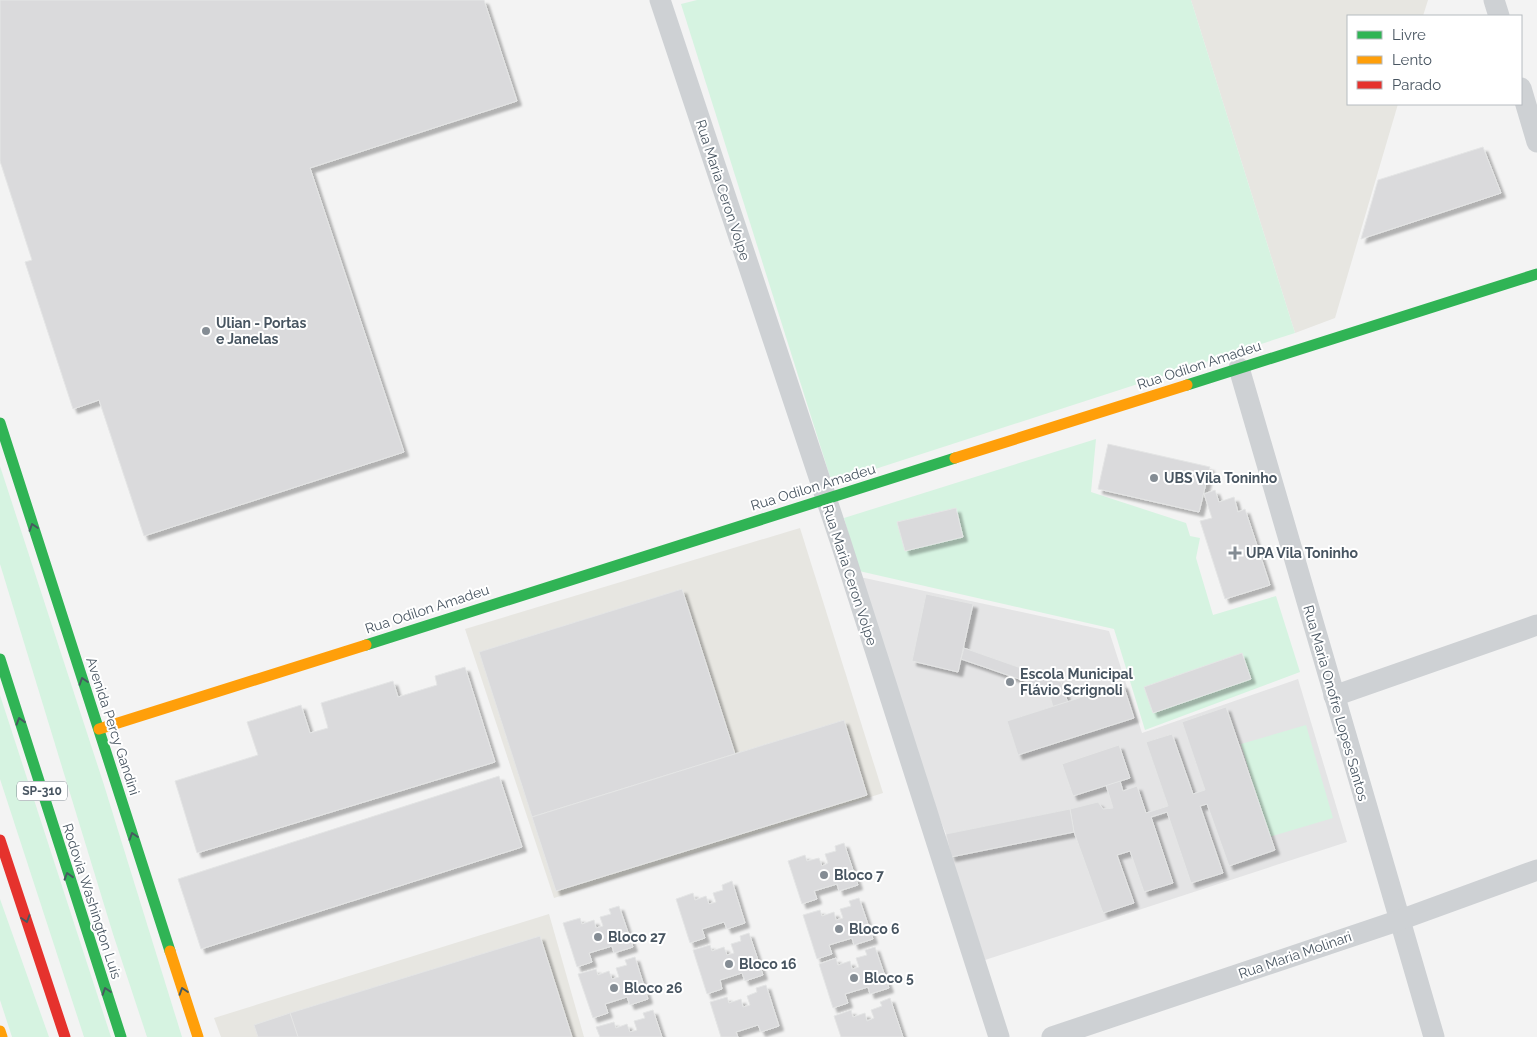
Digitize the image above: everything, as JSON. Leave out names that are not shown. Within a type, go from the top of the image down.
[{"type":"main road","name":"Rua Odilon Amadeu","points":[[98,729],[1537,274]]},
{"type":"main road","name":"Avenida Percy Gandini","points":[[0,424],[198,1037]]},
{"type":"main road","name":"Rodovia Washington Luís","points":[[0,659],[121,1037]]},
{"type":"main road","points":[[0,840],[65,1037]]},
{"type":"main road","points":[[0,1031],[2,1037]]},
{"type":"street","name":"Rua Maria Ceron Volpe","points":[[660,0],[825,500],[840,540],[999,1037]]},
{"type":"street","points":[[1494,0],[1499,15]]},
{"type":"street","points":[[1522,90],[1532,111],[1537,142]]},
{"type":"street","name":"Rua Maria Onofre Lopes Santos","points":[[1238,368],[1434,1037]]},
{"type":"street","points":[[1334,696],[1537,625]]},
{"type":"street","name":"Rua Maria Molinari","points":[[1052,1037],[1400,920],[1537,870]]},
{"type":"shaded area","points":[[1191,0],[1428,0],[1423,15],[1347,15],[1347,105],[1398,105],[1335,318],[1295,333]]},
{"type":"shaded area","points":[[800,528],[883,793],[554,898],[465,629]]},
{"type":"shaded area","points":[[860,577],[1109,631],[1142,733],[1298,679],[1347,842],[985,960],[951,857],[946,834],[934,804]]},
{"type":"shaded area","points":[[549,914],[584,1037],[221,1037],[214,1018]]},
{"type":"green space","points":[[697,0],[1191,0],[1295,333],[832,483],[681,4]]},
{"type":"green space","points":[[1096,439],[1091,492],[1186,523],[1190,536],[1200,538],[1196,558],[1213,615],[1276,596],[1300,672],[1145,730],[1114,629],[859,571],[844,518]]},
{"type":"green space","points":[[0,466],[104,785],[182,1037],[147,1037],[113,934],[0,564]]},
{"type":"green space","points":[[0,695],[111,1037],[84,1037],[0,779]]},
{"type":"green space","points":[[1306,725],[1333,818],[1269,837],[1241,744]]},
{"type":"green space","points":[[0,899],[49,1037],[12,1037],[0,1000]]},
{"type":"building","name":"Ulian - Portas e Janelas","points":[[0,0],[484,0],[517,101],[310,168],[404,452],[144,536],[99,400],[73,409],[25,262],[32,260],[0,161]]},
{"type":"building","points":[[1483,147],[1501,193],[1361,239],[1378,180]]},
{"type":"building","name":"UBS Vila Toninho","points":[[1108,444],[1210,467],[1199,512],[1098,489]]},
{"type":"building","name":"UPA Vila Toninho","points":[[1215,490],[1219,502],[1234,497],[1238,512],[1245,509],[1270,585],[1225,599],[1200,521],[1212,518],[1204,494]]},
{"type":"building","points":[[956,508],[963,537],[905,551],[897,522]]},
{"type":"building","points":[[682,589],[735,754],[532,817],[479,652]]},
{"type":"building","points":[[926,594],[973,604],[958,672],[912,661]]},
{"type":"building","points":[[964,648],[1061,682],[1068,703],[1053,707],[1048,689],[961,659]]},
{"type":"building","points":[[1242,653],[1251,679],[1153,713],[1144,687]]},
{"type":"building","points":[[465,667],[495,762],[197,853],[175,781],[258,755],[247,722],[301,705],[310,733],[328,728],[321,703],[393,681],[398,697],[437,685],[435,676]]},
{"type":"building","points":[[1123,684],[1134,718],[1018,755],[1007,721]]},
{"type":"building","points":[[1226,707],[1275,850],[1229,866],[1207,804],[1200,806],[1223,873],[1191,883],[1167,812],[1151,817],[1173,883],[1144,892],[1130,851],[1117,855],[1134,903],[1103,913],[1074,832],[1070,809],[1098,802],[1103,809],[1113,808],[1106,785],[1120,781],[1123,791],[1137,786],[1146,813],[1168,806],[1146,742],[1172,734],[1193,794],[1205,790],[1182,722]]},
{"type":"building","points":[[844,720],[867,795],[556,891],[532,817]]},
{"type":"building","points":[[1119,745],[1130,778],[1073,796],[1062,764]]},
{"type":"building","points":[[499,776],[522,847],[201,949],[178,879]]},
{"type":"building","points":[[1070,809],[1074,832],[951,857],[946,834]]},
{"type":"building","name":"Bloco 7","points":[[844,843],[858,885],[839,891],[837,884],[814,891],[817,899],[802,904],[788,861],[805,855],[807,861],[819,858],[822,866],[828,863],[825,854],[836,851],[835,846]]},
{"type":"building","points":[[732,881],[745,923],[727,929],[724,922],[702,929],[705,938],[690,943],[676,899],[693,893],[695,900],[706,896],[709,904],[716,902],[713,893],[723,890],[722,885]]},
{"type":"building","name":"Bloco 6","points":[[859,898],[873,939],[854,945],[852,938],[829,945],[832,954],[817,959],[803,915],[820,910],[822,916],[834,912],[836,920],[843,918],[840,909],[851,906],[849,901]]},
{"type":"building","name":"Bloco 27","points":[[619,906],[633,947],[614,953],[612,946],[589,953],[592,962],[577,967],[563,923],[580,918],[582,924],[594,920],[596,928],[603,926],[600,917],[611,914],[609,909]]},
{"type":"building","name":"Bloco 16","points":[[749,933],[763,975],[745,981],[742,973],[720,980],[722,989],[707,994],[693,950],[710,945],[712,951],[724,947],[727,955],[734,953],[731,944],[741,941],[740,936]]},
{"type":"building","points":[[540,936],[572,1037],[298,1037],[290,1013]]},
{"type":"building","name":"Bloco 5","points":[[875,947],[889,988],[870,994],[868,987],[845,994],[848,1003],[833,1008],[819,964],[836,958],[838,965],[850,961],[852,969],[859,967],[856,958],[867,955],[865,950]]},
{"type":"building","name":"Bloco 26","points":[[635,957],[648,999],[630,1005],[627,997],[605,1004],[608,1013],[593,1018],[578,974],[596,969],[598,975],[609,971],[612,979],[619,977],[616,968],[627,965],[625,960]]},
{"type":"building","points":[[766,985],[779,1026],[761,1032],[758,1025],[736,1032],[738,1037],[721,1037],[710,1002],[727,997],[729,1003],[741,999],[743,1007],[750,1005],[747,996],[757,992],[756,988]]},
{"type":"building","points":[[890,998],[903,1037],[841,1037],[834,1016],[851,1010],[853,1017],[865,1013],[867,1021],[874,1018],[871,1010],[882,1006],[880,1002]]},
{"type":"building","points":[[653,1010],[662,1037],[600,1037],[596,1027],[614,1022],[616,1028],[627,1024],[630,1032],[637,1030],[634,1021],[645,1018],[643,1013]]},
{"type":"building","points":[[290,1013],[298,1037],[258,1037],[254,1025]]},
{"type":"traffic: fast","points":[[1187,385],[1537,274]]},
{"type":"traffic: fast","points":[[0,423],[170,951]]},
{"type":"traffic: fast","points":[[366,645],[955,458]]},
{"type":"traffic: fast","points":[[0,659],[121,1037]]},
{"type":"traffic: slow","points":[[955,458],[1187,385]]},
{"type":"traffic: slow","points":[[99,729],[366,645]]},
{"type":"traffic: slow","points":[[170,951],[198,1037]]},
{"type":"traffic: slow","points":[[0,1031],[2,1037]]},
{"type":"traffic: jam","points":[[0,840],[65,1037]]},
{"type":"place","name":"Ulian - Portas e Janelas","points":[[206,331]]},
{"type":"place","name":"UBS Vila Toninho","points":[[1154,478]]},
{"type":"place","name":"UPA Vila Toninho","points":[[1235,553]]},
{"type":"place","name":"Escola Municipal Flávio Scrignoli","points":[[1010,682]]},
{"type":"place","name":"Bloco 7","points":[[824,875]]},
{"type":"place","name":"Bloco 6","points":[[839,929]]},
{"type":"place","name":"Bloco 27","points":[[598,937]]},
{"type":"place","name":"Bloco 16","points":[[729,964]]},
{"type":"place","name":"Bloco 5","points":[[854,978]]},
{"type":"place","name":"Bloco 26","points":[[614,988]]}]
